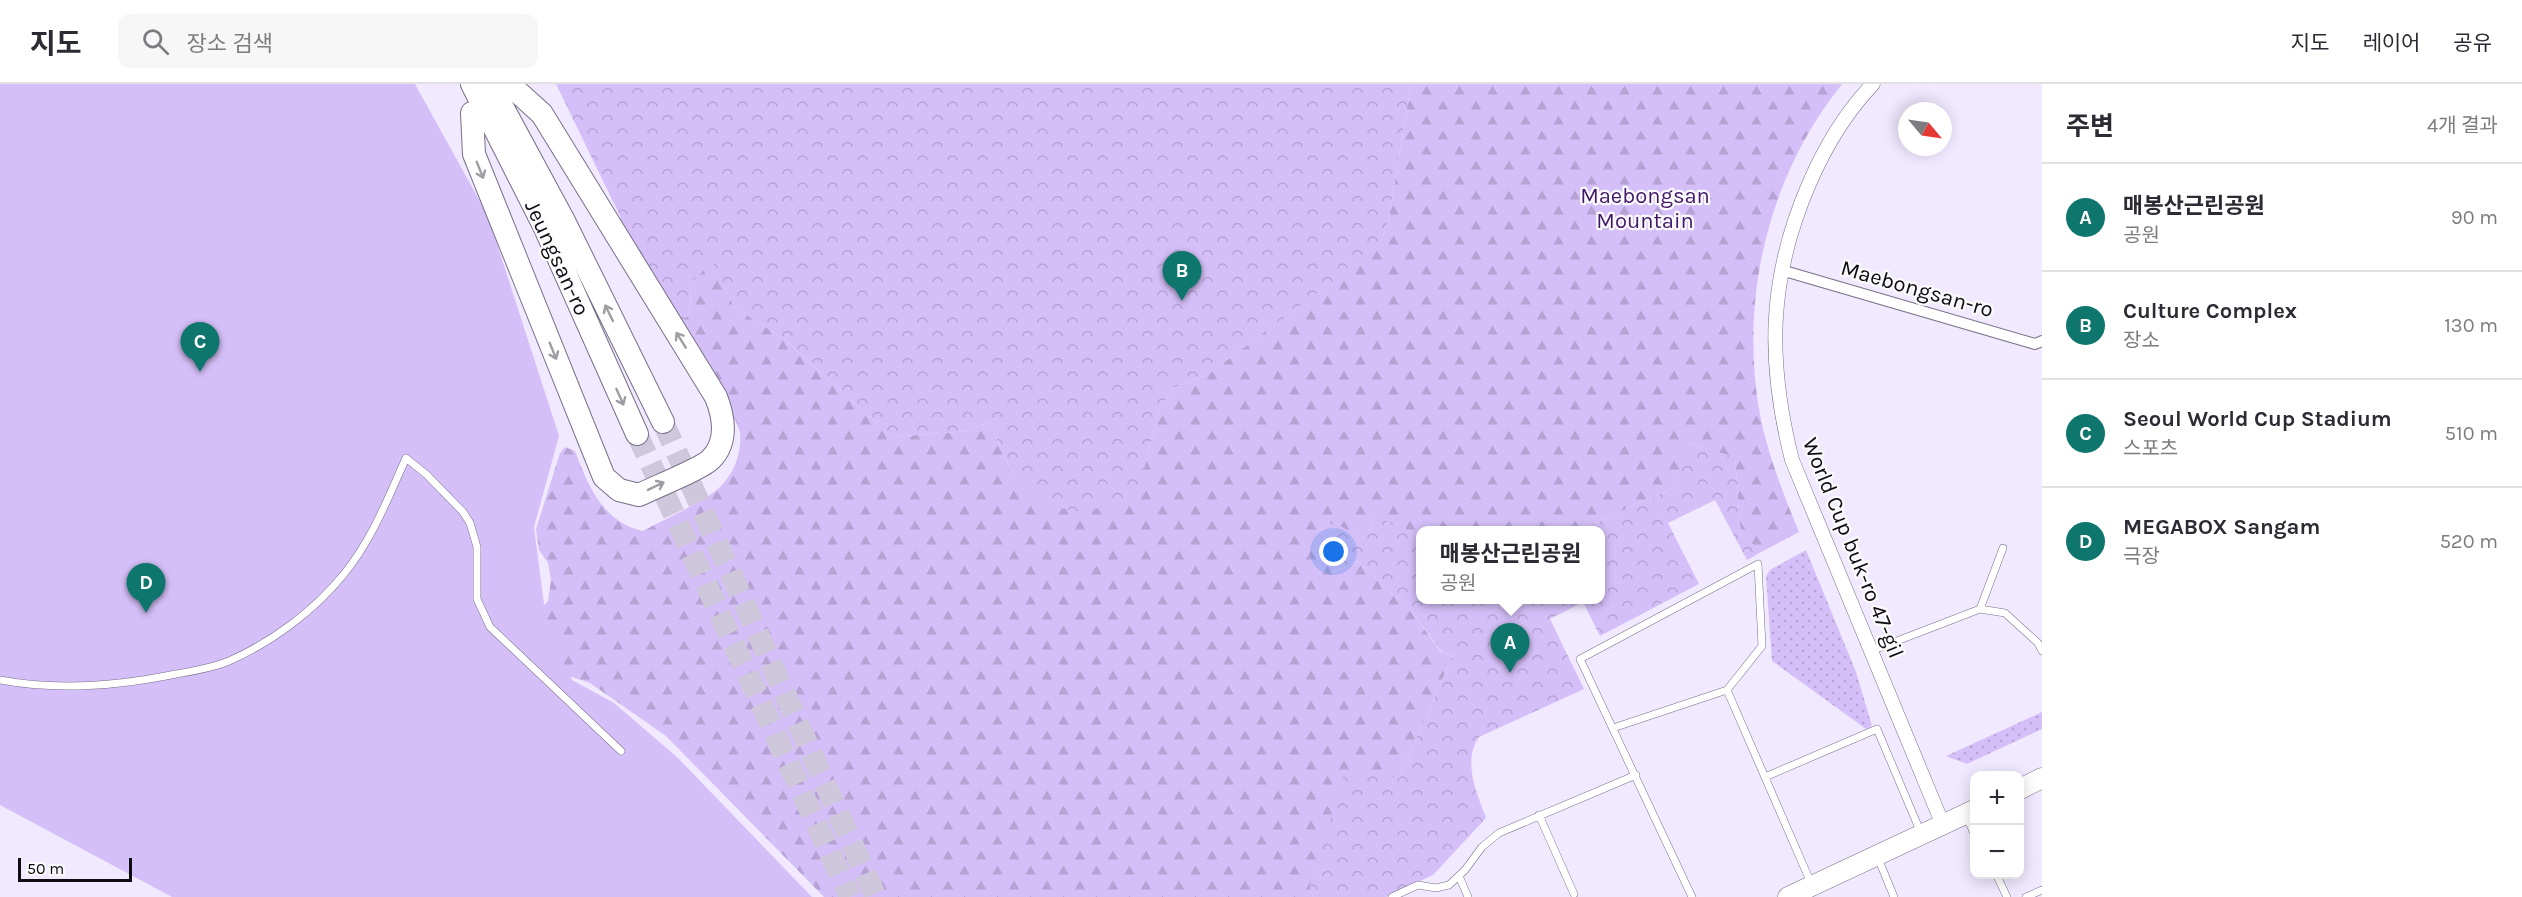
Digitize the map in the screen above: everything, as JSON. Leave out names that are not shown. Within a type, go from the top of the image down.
[{"type":"main road","points":[[458,84],[519,206],[554,225],[563,190],[507,84]]},
{"type":"main road","name":"Jeungsan-ro","points":[[472,84],[554,225],[663,422]]},
{"type":"main road","name":"Jeungsan-ro","points":[[490,84],[554,225],[637,434]]},
{"type":"main road","points":[[472,113],[474,154],[604,477],[619,490],[639,495],[710,460],[721,444],[723,415],[716,397],[542,114],[507,84]]},
{"type":"main road","points":[[2024,787],[2042,778]]},
{"type":"main road","points":[[1799,893],[1970,812]]},
{"type":"street","name":"World Cup buk-ro 47-gil","points":[[1873,84],[1839,125],[1817,165],[1789,237],[1781,270],[1775,319],[1775,368],[1780,413],[1792,460],[1943,825]]},
{"type":"street","name":"Maebongsan-ro","points":[[1781,270],[2035,344],[2042,341]]},
{"type":"lane","points":[[0,680],[28,685],[108,685],[190,672],[228,661],[298,620],[326,595],[345,573],[378,522],[406,458],[428,475],[463,512],[470,523],[477,547],[477,599],[490,627],[621,751]]},
{"type":"lane","points":[[1980,609],[2003,548]]},
{"type":"lane","points":[[1613,728],[1727,690],[1762,646],[1758,564],[1580,658],[1692,897]]},
{"type":"lane","points":[[1871,651],[1980,609],[2005,613],[2038,644],[2042,651]]},
{"type":"lane","points":[[1727,690],[1765,777],[1799,893]]},
{"type":"lane","points":[[1765,777],[1877,729],[1922,835]]},
{"type":"lane","points":[[1392,897],[1418,885],[1436,888],[1449,885],[1482,847],[1499,833],[1636,776]]},
{"type":"lane","points":[[1539,815],[1574,894]]},
{"type":"lane","points":[[1877,855],[1894,897]]},
{"type":"lane","points":[[1459,876],[1468,897]]},
{"type":"lane","points":[[1998,879],[2007,897]]},
{"type":"lane","points":[[2026,897],[2042,890]]},
{"type":"green space","points":[[0,84],[415,84],[488,216],[559,436],[534,527],[547,627],[572,680],[614,703],[678,758],[812,897],[172,897],[0,805]]},
{"type":"green space","points":[[556,84],[1411,84],[1388,222],[1382,239],[1371,253],[1207,375],[1172,388],[1159,411],[1143,472],[1131,497],[1083,513],[1047,505],[1015,479],[989,422],[967,431],[892,437],[783,338],[734,307],[712,262],[691,283],[690,313],[676,327],[613,223],[621,218]]},
{"type":"green space","name":"Maebongsan Mountain","points":[[1411,84],[1842,84],[1816,120],[1795,158],[1778,199],[1765,240],[1757,284],[1754,371],[1760,415],[1772,459],[1799,532],[1763,551],[1741,537],[1735,458],[1689,443],[1677,486],[1589,526],[1416,526],[1416,543],[1373,517],[1369,532],[1359,538],[1330,520],[1321,528],[1332,573],[1358,561],[1412,612],[1441,652],[1453,655],[1399,778],[1330,825],[1310,886],[1313,897],[824,897],[666,736],[590,683],[548,669],[538,612],[548,601],[551,580],[548,563],[539,550],[536,529],[560,453],[565,447],[575,451],[585,477],[607,511],[617,520],[643,531],[713,493],[729,476],[736,463],[740,448],[740,433],[737,424],[722,396],[676,327],[690,313],[691,283],[712,261],[734,307],[783,338],[892,437],[967,431],[989,422],[1015,479],[1143,472],[1159,411],[1172,388],[1207,375],[1370,253],[1382,239],[1388,222]]},
{"type":"green space","points":[[1688,443],[1735,457],[1741,537],[1763,551],[1747,560],[1715,500],[1668,523],[1699,584],[1600,636],[1584,604],[1605,604],[1605,526],[1589,526],[1677,486]]},
{"type":"green space","points":[[1373,517],[1405,526],[1409,538],[1416,542],[1416,604],[1579,604],[1550,619],[1584,689],[1479,737],[1474,747],[1471,767],[1475,788],[1486,818],[1433,875],[1386,897],[1313,897],[1310,886],[1345,771],[1399,778],[1453,655],[1442,652],[1412,612],[1358,561],[1331,573],[1321,527],[1331,520],[1358,537],[1363,529],[1369,532]]},
{"type":"green space","points":[[1806,550],[1856,672],[1872,726],[1866,729],[1772,661],[1766,576],[1770,570]]},
{"type":"green space","points":[[2042,712],[2042,729],[1967,764],[1946,756]]},
{"type":"tunnel","points":[[663,422],[876,897]]},
{"type":"tunnel","points":[[637,434],[850,897]]},
{"type":"place","name":"Culture Complex","points":[[1182,301]]},
{"type":"place","name":"Seoul World Cup Stadium","points":[[200,372]]},
{"type":"place","name":"MEGABOX Sangam","points":[[146,613]]},
{"type":"place","name":"매봉산근린공원","points":[[1510,673]]}]
